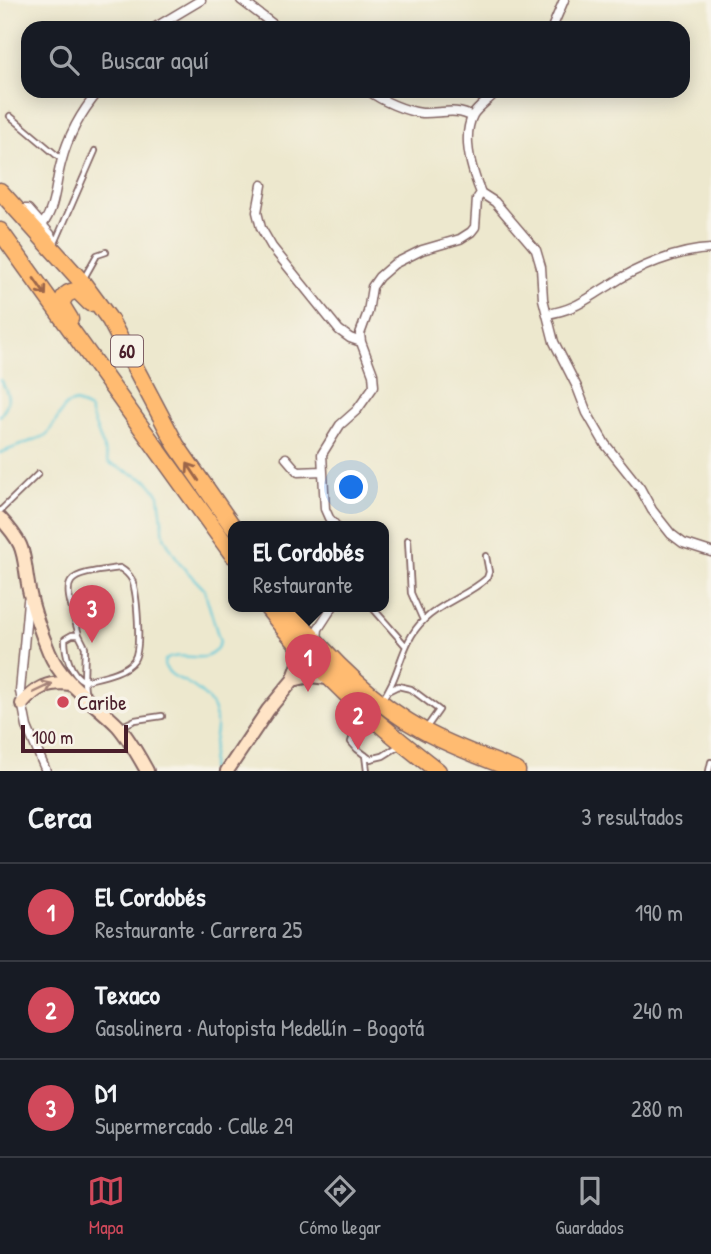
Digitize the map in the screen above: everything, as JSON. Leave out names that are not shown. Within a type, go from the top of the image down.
[{"type":"highway","name":"60","points":[[0,191],[82,282],[110,320],[176,445],[229,521]]},
{"type":"highway","name":"60","points":[[0,231],[228,548]]},
{"type":"highway","points":[[95,365],[92,351],[63,310],[62,302],[68,293],[78,291],[83,294],[104,323],[123,358],[136,366]]},
{"type":"highway","points":[[271,612],[328,678],[428,767]]},
{"type":"highway","points":[[291,612],[342,669],[385,696],[424,731],[517,771]]},
{"type":"highway","points":[[468,752],[477,763],[493,771]]},
{"type":"main road","points":[[0,518],[12,531],[23,551],[29,591],[50,653],[69,684],[119,727],[147,771]]},
{"type":"main road","points":[[229,770],[268,710],[293,680],[299,664],[299,647]]},
{"type":"main road","points":[[293,680],[310,676],[328,678]]},
{"type":"main road","points":[[22,704],[38,688],[59,682],[69,684]]},
{"type":"street","points":[[166,21],[201,0]]},
{"type":"street","points":[[241,0],[269,21]]},
{"type":"street","points":[[555,21],[564,0]]},
{"type":"street","points":[[41,225],[50,210],[62,159],[74,128],[94,98]]},
{"type":"street","points":[[384,98],[414,112],[457,111],[472,117]]},
{"type":"street","points":[[490,98],[472,117],[469,155],[481,193],[495,202],[536,250],[554,342],[574,380],[587,413],[605,444],[640,488],[652,510],[671,534],[683,543],[711,552]]},
{"type":"street","points":[[261,185],[257,212],[261,228],[272,247],[340,330],[361,342]]},
{"type":"street","points":[[332,521],[325,509],[322,454],[340,425],[357,410],[374,386],[373,374],[360,334],[375,281],[394,264],[408,257],[471,233],[475,227],[477,199],[481,193]]},
{"type":"street","points":[[18,209],[28,209],[52,238],[52,249]]},
{"type":"street","points":[[547,314],[577,307],[611,284],[647,266],[698,250],[711,250]]},
{"type":"street","points":[[286,458],[298,472],[322,471]]},
{"type":"street","points":[[29,591],[21,680],[22,704],[33,743],[46,770]]},
{"type":"street","points":[[317,644],[318,629],[330,612]]},
{"type":"lane","points":[[10,116],[62,159]]},
{"type":"lane","points":[[52,249],[95,151]]},
{"type":"lane","points":[[82,282],[97,256],[106,252]]},
{"type":"lane","points":[[0,510],[38,474]]},
{"type":"lane","points":[[408,540],[411,593],[423,620]]},
{"type":"lane","points":[[385,696],[405,645],[423,620],[484,581],[489,572],[485,556]]},
{"type":"lane","points":[[84,681],[125,668],[134,660],[139,636],[133,581],[120,568],[83,573],[71,579],[68,586],[79,635],[85,647],[84,681],[85,697]]},
{"type":"lane","points":[[376,612],[405,645]]},
{"type":"lane","points":[[79,635],[68,636],[65,646],[74,673],[84,681]]},
{"type":"lane","points":[[385,696],[398,686],[411,690],[439,710],[424,731]]},
{"type":"lane","points":[[362,709],[351,742],[365,755],[370,759],[383,756],[402,743]]},
{"type":"lane","points":[[119,727],[135,720],[162,716]]},
{"type":"lane","points":[[365,755],[367,771]]},
{"type":"lane","points":[[709,771],[711,762]]},
{"type":"waterway","points":[[0,380],[8,398],[0,416]]},
{"type":"waterway","points":[[0,453],[47,435],[66,405],[76,402],[89,409],[109,463],[148,481],[159,495],[164,537],[180,564],[204,589],[220,642],[209,655],[173,657],[165,660],[164,665],[171,674],[203,694],[211,704],[216,724],[211,771]]},
{"type":"place","name":"D1","points":[[92,643]]},
{"type":"place","name":"El Cordobés","points":[[308,692]]},
{"type":"place","name":"Caribe","points":[[63,702]]},
{"type":"place","name":"Texaco","points":[[358,750]]}]
